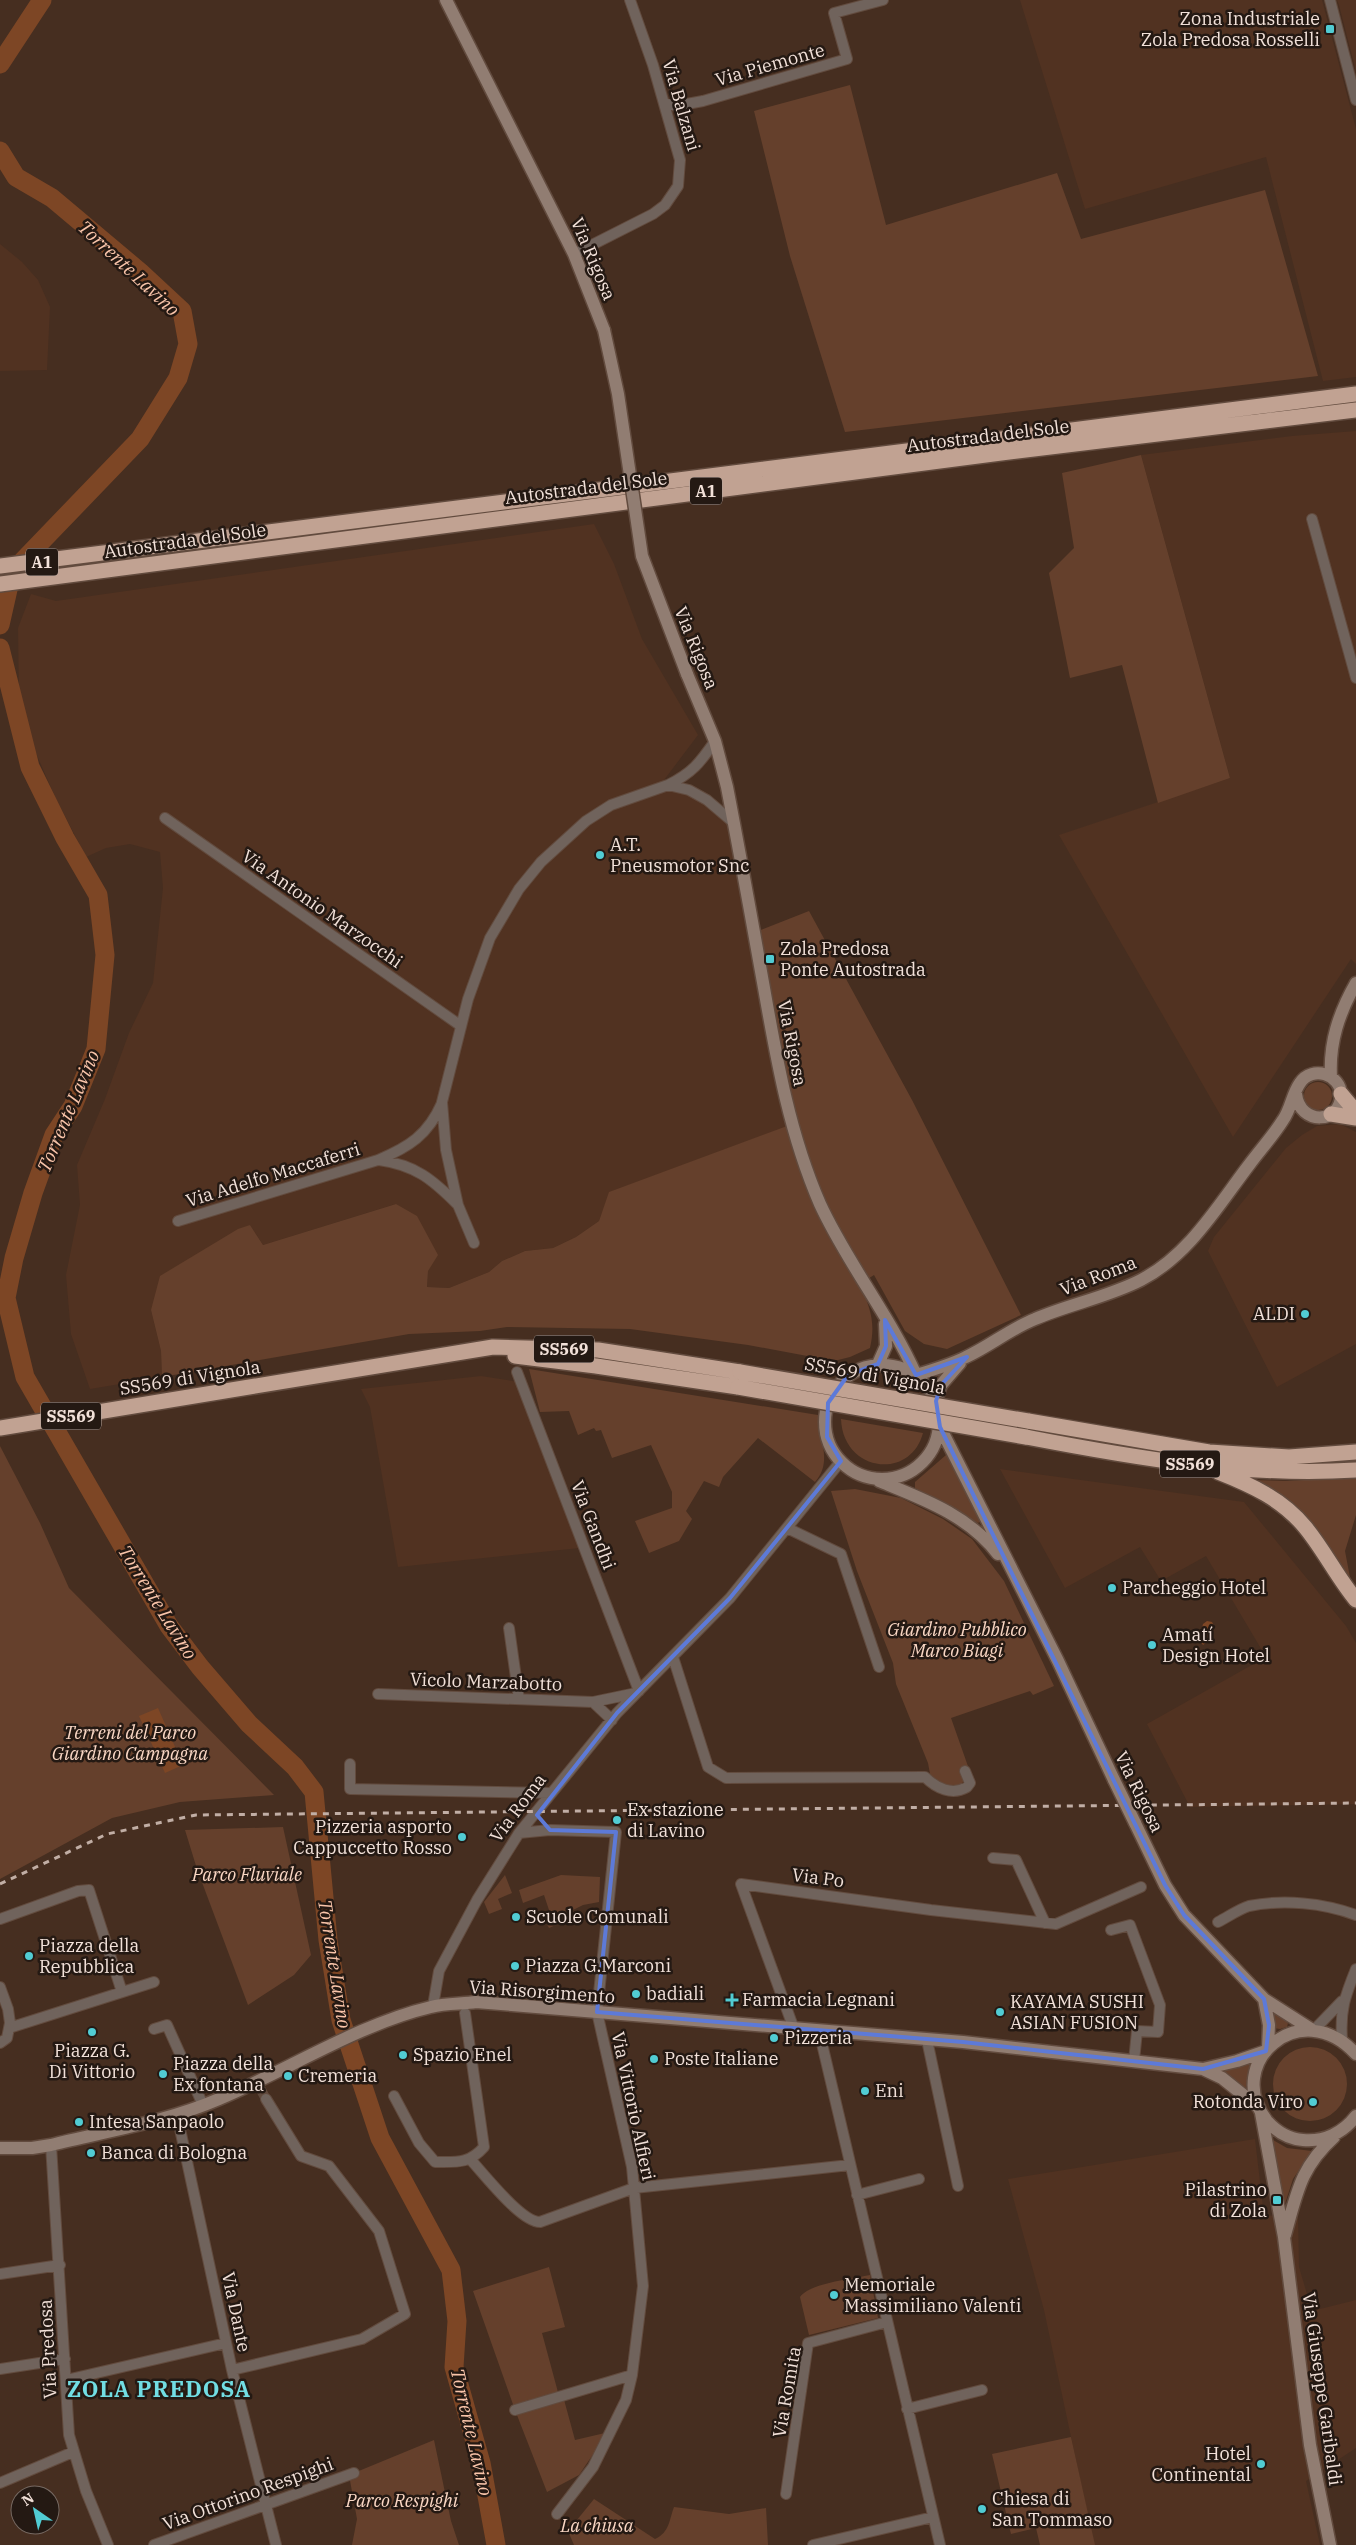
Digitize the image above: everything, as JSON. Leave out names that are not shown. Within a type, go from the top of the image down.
[{"type":"highway","name":"Autostrada del Sole","points":[[0,566],[84,557],[1356,394]]},
{"type":"highway","name":"Autostrada del Sole","points":[[0,584],[952,460],[1356,410]]},
{"type":"highway","points":[[1341,1094],[1356,1112]]},
{"type":"highway","points":[[1331,1114],[1356,1118]]},
{"type":"highway","name":"SS569 di Vignola","points":[[0,1428],[502,1347],[598,1350],[740,1372],[1209,1452],[1289,1458],[1356,1452]]},
{"type":"highway","name":"SS569 di Vignola","points":[[387,1365],[506,1355],[596,1366],[738,1388],[1123,1455],[1205,1466],[1307,1473],[1356,1470]]},
{"type":"highway","points":[[1289,1458],[1356,1443]]},
{"type":"highway","points":[[1205,1466],[1248,1484],[1279,1501],[1305,1527],[1356,1600]]},
{"type":"main road","name":"Via Rigosa","points":[[446,0],[574,254],[604,330],[618,394],[642,556],[715,741],[734,823],[780,1079],[797,1141],[821,1204],[885,1320],[907,1354],[916,1375]]},
{"type":"main road","name":"Via Roma","points":[[1331,1077],[1331,1045],[1340,1014],[1356,987]]},
{"type":"main road","name":"Via Roma","points":[[936,1401],[941,1385],[950,1373],[968,1356],[1003,1334],[1034,1319],[1120,1289],[1158,1270],[1200,1232],[1276,1130],[1296,1094],[1300,1082],[1311,1074],[1331,1045]]},
{"type":"main road","points":[[1296,1094],[1300,1108],[1311,1116],[1318,1118],[1331,1114],[1340,1102],[1341,1094],[1336,1081],[1324,1074],[1311,1074]]},
{"type":"main road","points":[[1276,1130],[1311,1116]]},
{"type":"main road","name":"Via Rigosa","points":[[878,1364],[886,1346],[885,1320]]},
{"type":"main road","name":"Via Roma","points":[[916,1375],[968,1356]]},
{"type":"main road","points":[[878,1364],[901,1367],[916,1375],[931,1391],[936,1401],[940,1427],[932,1451],[914,1470],[892,1478],[872,1478],[855,1472],[841,1462],[827,1436],[825,1415],[833,1393],[848,1375],[878,1364]]},
{"type":"main road","name":"Via Rigosa","points":[[940,1427],[1058,1661],[1165,1885],[1184,1915],[1264,1999],[1312,2029],[1323,2031],[1343,2040]]},
{"type":"main road","name":"Via Rigosa","points":[[872,1478],[926,1500],[959,1517],[988,1541],[1016,1578]]},
{"type":"main road","points":[[1264,1999],[1269,2026],[1267,2050]]},
{"type":"main road","name":"Via Risorgimento","points":[[0,2148],[32,2148],[51,2145],[177,2114],[258,2085],[304,2058],[382,2024],[432,2006],[476,2002],[927,2040],[1203,2069],[1237,2062],[1267,2050],[1278,2039],[1294,2032],[1312,2029]]},
{"type":"main road","points":[[1343,2040],[1356,2048]]},
{"type":"main road","points":[[1343,2040],[1356,2054]]},
{"type":"main road","name":"Via Giuseppe Garibaldi","points":[[1267,2050],[1257,2065],[1254,2081],[1284,2237],[1310,2445],[1330,2545]]},
{"type":"main road","name":"Via Risorgimento","points":[[1203,2069],[1222,2078],[1259,2110],[1277,2130],[1297,2140],[1312,2141],[1327,2138],[1341,2132]]},
{"type":"main road","name":"Via Giuseppe Garibaldi","points":[[1284,2237],[1300,2180],[1317,2153],[1356,2117]]},
{"type":"street","name":"Via Balzani","points":[[574,254],[653,214],[665,205],[678,186],[680,160],[664,102],[630,0]]},
{"type":"street","name":"Via Piemonte","points":[[664,102],[676,106],[703,101],[847,59],[834,14],[883,0]]},
{"type":"street","points":[[1330,0],[1356,100]]},
{"type":"street","points":[[1312,519],[1356,678]]},
{"type":"street","points":[[474,1243],[458,1205],[446,1150],[442,1102],[468,999],[490,938],[518,890],[541,862],[586,820],[611,805],[668,785],[689,774],[702,761],[715,741]]},
{"type":"street","points":[[668,785],[690,790],[734,823]]},
{"type":"street","name":"Via Antonio Marzocchi","points":[[165,818],[461,1026]]},
{"type":"street","name":"Via Adelfo Maccaferri","points":[[178,1221],[378,1160],[406,1148],[420,1136],[436,1117],[442,1102]]},
{"type":"street","name":"Via Adelfo Maccaferri","points":[[378,1160],[396,1163],[421,1172],[437,1184],[458,1205]]},
{"type":"street","name":"Via Gandhi","points":[[516,1372],[638,1692]]},
{"type":"street","name":"Via Roma","points":[[432,2006],[439,1971],[477,1900],[519,1833],[612,1720],[730,1598],[841,1462]]},
{"type":"street","points":[[787,1528],[841,1554],[879,1667]]},
{"type":"street","points":[[509,1628],[519,1700]]},
{"type":"street","points":[[673,1657],[708,1767],[726,1778],[925,1778],[941,1788],[956,1790],[967,1788],[970,1782],[965,1771]]},
{"type":"street","name":"Vicolo Marzabotto","points":[[378,1694],[594,1702],[638,1692]]},
{"type":"street","points":[[594,1702],[612,1720]]},
{"type":"street","points":[[350,1764],[350,1789],[552,1793]]},
{"type":"street","points":[[536,1814],[539,1822],[550,1830]]},
{"type":"street","points":[[519,1833],[550,1830]]},
{"type":"street","name":"Via Vittorio Alfieri","points":[[550,1830],[616,1832],[597,2012],[632,2167],[643,2286],[632,2375],[626,2400],[593,2467],[556,2514]]},
{"type":"street","points":[[993,1858],[1016,1860],[1045,1923]]},
{"type":"street","name":"Via Po","points":[[794,2030],[741,1884],[931,1910],[1056,1924],[1141,1888]]},
{"type":"street","points":[[0,1919],[78,1891],[89,1890],[122,1992]]},
{"type":"street","points":[[1218,1922],[1248,1906],[1291,1903],[1334,1907],[1356,1915]]},
{"type":"street","points":[[1111,1930],[1130,1925],[1160,2005],[1158,2032],[1137,2031],[1134,2061]]},
{"type":"street","points":[[1343,2040],[1340,2020],[1343,2000],[1356,1969]]},
{"type":"street","points":[[9,2028],[154,1982]]},
{"type":"street","points":[[0,1987],[8,2009],[9,2028],[7,2038],[0,2043]]},
{"type":"street","points":[[1312,2029],[1343,2000]]},
{"type":"street","name":"Via Risorgimento","points":[[465,2013],[484,2147],[470,2159]]},
{"type":"street","points":[[154,2029],[167,2025],[203,2105]]},
{"type":"street","points":[[819,2031],[940,2545]]},
{"type":"street","points":[[927,2040],[958,2186]]},
{"type":"street","points":[[394,2096],[419,2143],[435,2162],[461,2162],[470,2159],[522,2215],[534,2222],[540,2222],[634,2188],[850,2165]]},
{"type":"street","points":[[232,2370],[362,2339],[405,2314],[379,2231],[329,2166],[301,2156],[266,2099]]},
{"type":"street","name":"Via Dante","points":[[177,2114],[232,2370],[276,2545]]},
{"type":"street","name":"Via Predosa","points":[[51,2145],[60,2265],[69,2435],[73,2452],[108,2545]]},
{"type":"street","points":[[857,2195],[919,2179]]},
{"type":"street","points":[[0,2274],[60,2265]]},
{"type":"street","name":"Via Romita","points":[[786,2494],[808,2343],[886,2322]]},
{"type":"street","points":[[66,2380],[226,2343]]},
{"type":"street","points":[[0,2369],[65,2359]]},
{"type":"street","points":[[514,2410],[632,2375]]},
{"type":"street","points":[[907,2409],[982,2390]]},
{"type":"street","points":[[0,2483],[73,2452]]},
{"type":"street","name":"Via Ottorino Respighi","points":[[154,2545],[354,2473]]},
{"type":"street","points":[[813,2545],[933,2517]]},
{"type":"highlighted area","points":[[885,1320],[916,1375],[967,1357],[941,1385],[936,1401],[940,1427],[1165,1885],[1184,1915],[1264,1999],[1269,2025],[1266,2051],[1203,2069],[963,2042],[597,2012],[616,1832],[550,1830],[537,1815],[617,1713],[730,1598],[841,1461],[827,1437],[828,1403],[848,1375],[878,1364],[886,1346]]},
{"type":"shaded area","points":[[1020,0],[1322,0],[1356,129],[1356,377],[1323,381],[1266,157],[1085,209]]},
{"type":"shaded area","points":[[1337,0],[1356,0],[1356,71],[1339,5]]},
{"type":"shaded area","points":[[0,244],[22,262],[38,280],[50,307],[47,370],[0,371]]},
{"type":"shaded area","points":[[1356,431],[1356,964],[1351,959],[1233,1137],[1059,835],[1230,778],[1141,455],[1292,436]]},
{"type":"shaded area","points":[[594,524],[614,564],[642,639],[698,735],[661,784],[702,797],[735,818],[788,1126],[610,1192],[599,1221],[576,1237],[553,1248],[525,1251],[502,1261],[489,1272],[449,1288],[427,1287],[428,1271],[396,1204],[263,1245],[250,1225],[151,1310],[161,1351],[162,1377],[90,1389],[71,1334],[66,1275],[80,1205],[77,1165],[105,1099],[129,1033],[153,983],[163,888],[160,852],[130,844],[106,848],[86,857],[55,797],[29,737],[19,697],[18,628],[31,594],[56,601]]},
{"type":"shaded area","points":[[1340,1124],[1356,1132],[1356,1344],[1277,1387],[1208,1251],[1214,1237],[1286,1148],[1317,1126]]},
{"type":"shaded area","points":[[481,1376],[519,1382],[589,1547],[398,1567],[370,1407],[361,1389]]},
{"type":"shaded area","points":[[1000,1469],[1244,1502],[1346,1626],[1356,1643],[1356,1804],[1190,1807],[1147,1724],[1266,1657],[1206,1556],[1161,1581],[1140,1547],[1065,1588]]},
{"type":"shaded area","points":[[1207,1621],[1212,1622],[1214,1626],[1209,1634],[1209,1641],[1203,1645],[1199,1639],[1203,1624]]},
{"type":"shaded area","points":[[158,1708],[183,1765],[165,1773],[139,1716]]},
{"type":"shaded area","points":[[1255,2139],[1264,2216],[1298,2214],[1299,2267],[1312,2311],[1356,2300],[1356,2448],[1306,2481],[1320,2545],[1094,2545],[1044,2310],[1008,2179]]},
{"type":"green space","points":[[850,85],[886,225],[1057,173],[1081,239],[1265,190],[1318,376],[845,432],[790,256],[754,111]]},
{"type":"green space","points":[[1141,455],[1230,778],[1158,803],[1122,665],[1070,678],[1049,573],[1074,548],[1062,473]]},
{"type":"green space","points":[[809,911],[912,1100],[1021,1315],[947,1349],[924,1344],[905,1331],[874,1275],[860,1284],[871,1315],[872,1339],[870,1348],[850,1357],[834,1361],[748,1345],[630,1329],[507,1327],[480,1331],[409,1334],[162,1377],[161,1351],[151,1310],[160,1276],[238,1229],[250,1225],[263,1245],[396,1204],[417,1216],[438,1255],[428,1271],[427,1287],[449,1288],[489,1272],[502,1261],[525,1251],[553,1248],[576,1237],[599,1221],[609,1192],[787,1126],[753,933]]},
{"type":"green space","points":[[1318,1082],[1328,1086],[1332,1096],[1328,1106],[1318,1110],[1308,1106],[1304,1096],[1308,1086]]},
{"type":"green space","points":[[529,1369],[818,1415],[824,1450],[823,1466],[815,1482],[758,1438],[723,1477],[719,1487],[704,1481],[686,1511],[692,1519],[679,1541],[649,1553],[635,1521],[672,1508],[672,1492],[651,1445],[612,1458],[601,1430],[596,1431],[594,1428],[578,1435],[569,1411],[540,1412]]},
{"type":"green space","points":[[841,1419],[923,1433],[916,1448],[905,1459],[892,1464],[878,1464],[864,1459],[853,1450],[845,1437]]},
{"type":"green space","name":"Terreni del Parco Giardino Campagna","points":[[0,1446],[40,1523],[69,1588],[274,1795],[180,1802],[112,1818],[0,1879]]},
{"type":"green space","points":[[946,1455],[949,1457],[981,1521],[978,1523],[915,1488],[915,1482]]},
{"type":"green space","points":[[1356,1477],[1356,1515],[1345,1551],[1352,1588],[1338,1565],[1248,1480],[1287,1481]]},
{"type":"green space","name":"Giardino Pubblico Marco Biagi","points":[[855,1489],[901,1498],[943,1519],[972,1539],[1004,1581],[1054,1686],[1033,1695],[1030,1691],[951,1718],[970,1772],[961,1785],[947,1785],[933,1782],[931,1779],[928,1763],[896,1684],[893,1663],[857,1571],[831,1491]]},
{"type":"green space","name":"Parco Fluviale","points":[[283,1827],[311,1955],[294,1975],[248,2005],[197,1869],[185,1830]]},
{"type":"green space","points":[[505,1875],[512,1893],[498,1899],[502,1909],[489,1914],[484,1902]]},
{"type":"green space","points":[[561,1875],[600,1877],[599,1902],[583,1905],[573,1910],[575,1917],[549,1928],[546,1922],[552,1919],[544,1895],[523,1903],[519,1890]]},
{"type":"green space","points":[[1273,2011],[1288,2023],[1287,2027],[1274,2028]]},
{"type":"green space","points":[[1303,2047],[1317,2047],[1331,2053],[1341,2063],[1347,2077],[1345,2098],[1331,2115],[1317,2121],[1303,2121],[1289,2115],[1279,2105],[1273,2091],[1273,2077],[1279,2063],[1289,2053]]},
{"type":"green space","points":[[1250,2063],[1246,2088],[1220,2071]]},
{"type":"green space","points":[[1273,2140],[1287,2148],[1312,2151],[1293,2179],[1283,2210],[1280,2207]]},
{"type":"green space","points":[[549,2267],[565,2327],[542,2333],[559,2396],[563,2396],[575,2440],[605,2433],[579,2475],[547,2492],[515,2410],[473,2291]]},
{"type":"green space","points":[[870,2275],[878,2318],[809,2335],[800,2297],[805,2292],[822,2285]]},
{"type":"green space","points":[[1071,2437],[1095,2545],[1040,2545],[1036,2528],[1011,2534],[992,2454]]},
{"type":"green space","name":"Parco Respighi","points":[[434,2440],[451,2521],[459,2545],[352,2545],[357,2519],[349,2475]]},
{"type":"green space","name":"La chiusa","points":[[594,2499],[655,2539],[664,2533],[674,2507],[729,2514],[766,2508],[768,2545],[574,2545],[568,2531]]},
{"type":"waterway","name":"Torrente Lavino","points":[[0,64],[42,0]]},
{"type":"waterway","name":"Torrente Lavino","points":[[0,151],[16,177],[52,198],[140,272],[182,311],[188,344],[178,378],[140,439],[12,572],[0,625]]},
{"type":"waterway","name":"Torrente Lavino","points":[[0,648],[30,767],[65,838],[98,895],[105,955],[96,1049],[73,1106],[54,1135],[33,1193],[14,1258],[6,1298],[25,1377],[169,1626],[200,1667],[249,1724],[295,1767],[314,1792],[328,1940],[341,2020],[380,2138],[451,2270],[457,2321],[454,2367],[481,2463],[496,2545]]},
{"type":"tunnel","points":[[260,2088],[266,2099]]},
{"type":"railway","points":[[0,1884],[107,1834],[196,1815],[1356,1803]]},
{"type":"place","name":"Zona Industriale Zola Predosa Rosselli","points":[[1330,29]]},
{"type":"place","name":"A.T. Pneusmotor Snc","points":[[600,855]]},
{"type":"place","name":"Zola Predosa Ponte Autostrada","points":[[770,959]]},
{"type":"place","name":"ALDI","points":[[1305,1314]]},
{"type":"place","name":"Parcheggio Hotel","points":[[1112,1588]]},
{"type":"place","name":"Amatí Design Hotel","points":[[1152,1645]]},
{"type":"place","name":"Ex stazione di Lavino","points":[[617,1820]]},
{"type":"place","name":"Pizzeria asporto Cappuccetto Rosso","points":[[462,1837]]},
{"type":"place","name":"Scuole Comunali","points":[[516,1917]]},
{"type":"place","name":"Piazza della Repubblica","points":[[29,1956]]},
{"type":"place","name":"Piazza G.Marconi","points":[[515,1966]]},
{"type":"place","name":"badiali","points":[[636,1994]]},
{"type":"place","name":"Farmacia Legnani","points":[[732,2000]]},
{"type":"place","name":"KAYAMA SUSHI ASIAN FUSION","points":[[1000,2012]]},
{"type":"place","name":"Piazza G. Di Vittorio","points":[[92,2032]]},
{"type":"place","name":"Pizzeria","points":[[774,2038]]},
{"type":"place","name":"Spazio Enel","points":[[403,2055]]},
{"type":"place","name":"Poste Italiane","points":[[654,2059]]},
{"type":"place","name":"Piazza della Ex fontana","points":[[163,2074]]},
{"type":"place","name":"Cremeria","points":[[288,2076]]},
{"type":"place","name":"Eni","points":[[865,2091]]},
{"type":"place","name":"Rotonda Viro","points":[[1313,2102]]},
{"type":"place","name":"Intesa Sanpaolo","points":[[79,2122]]},
{"type":"place","name":"Banca di Bologna","points":[[91,2153]]},
{"type":"place","name":"Pilastrino di Zola","points":[[1277,2200]]},
{"type":"place","name":"Memoriale Massimiliano Valenti","points":[[834,2295]]},
{"type":"place","name":"Hotel Continental","points":[[1261,2464]]},
{"type":"place","name":"Chiesa di San Tommaso","points":[[982,2509]]},
{"type":"district","name":"ZOLA PREDOSA","points":[[159,2389]]}]
